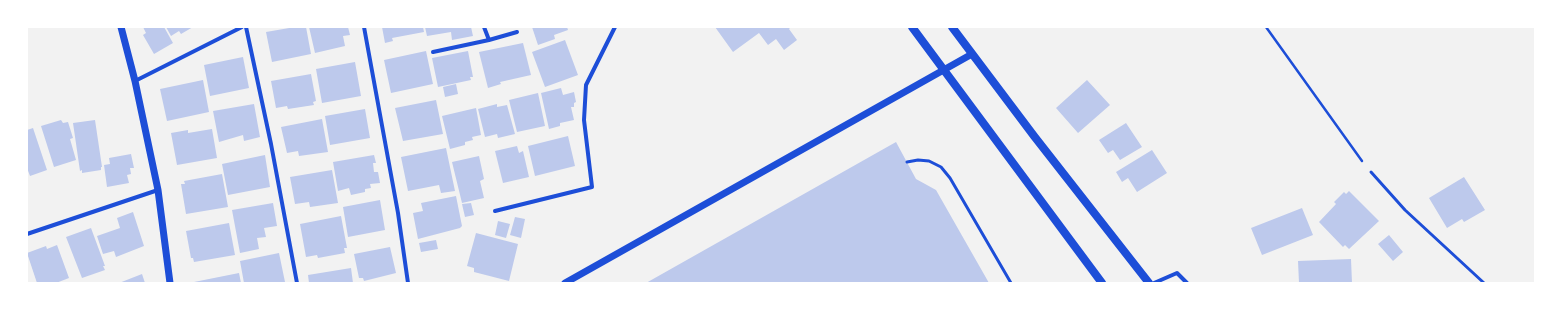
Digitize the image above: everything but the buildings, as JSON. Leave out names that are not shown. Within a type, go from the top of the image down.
[{"type":"main road","points":[[912,27],[1102,283]]},
{"type":"main road","points":[[952,27],[1149,283]]},
{"type":"street","points":[[121,27],[135,81],[158,190],[170,283]]},
{"type":"street","points":[[135,81],[242,27]]},
{"type":"street","points":[[246,27],[271,144],[297,283]]},
{"type":"street","points":[[364,27],[398,213],[408,283]]},
{"type":"street","points":[[484,27],[489,40]]},
{"type":"street","points":[[496,211],[592,187],[584,120],[586,85],[615,27]]},
{"type":"street","points":[[433,52],[489,40],[517,32]]},
{"type":"street","points":[[565,283],[972,54]]},
{"type":"street","points":[[27,234],[158,190]]},
{"type":"street","points":[[1154,283],[1177,273],[1187,283]]},
{"type":"lane","points":[[907,162],[918,160],[929,161],[941,167],[950,178],[1012,283]]},
{"type":"lane","points":[[1371,172],[1405,210],[1484,283]]},
{"type":"path","points":[[1266,27],[1371,172]]}]
